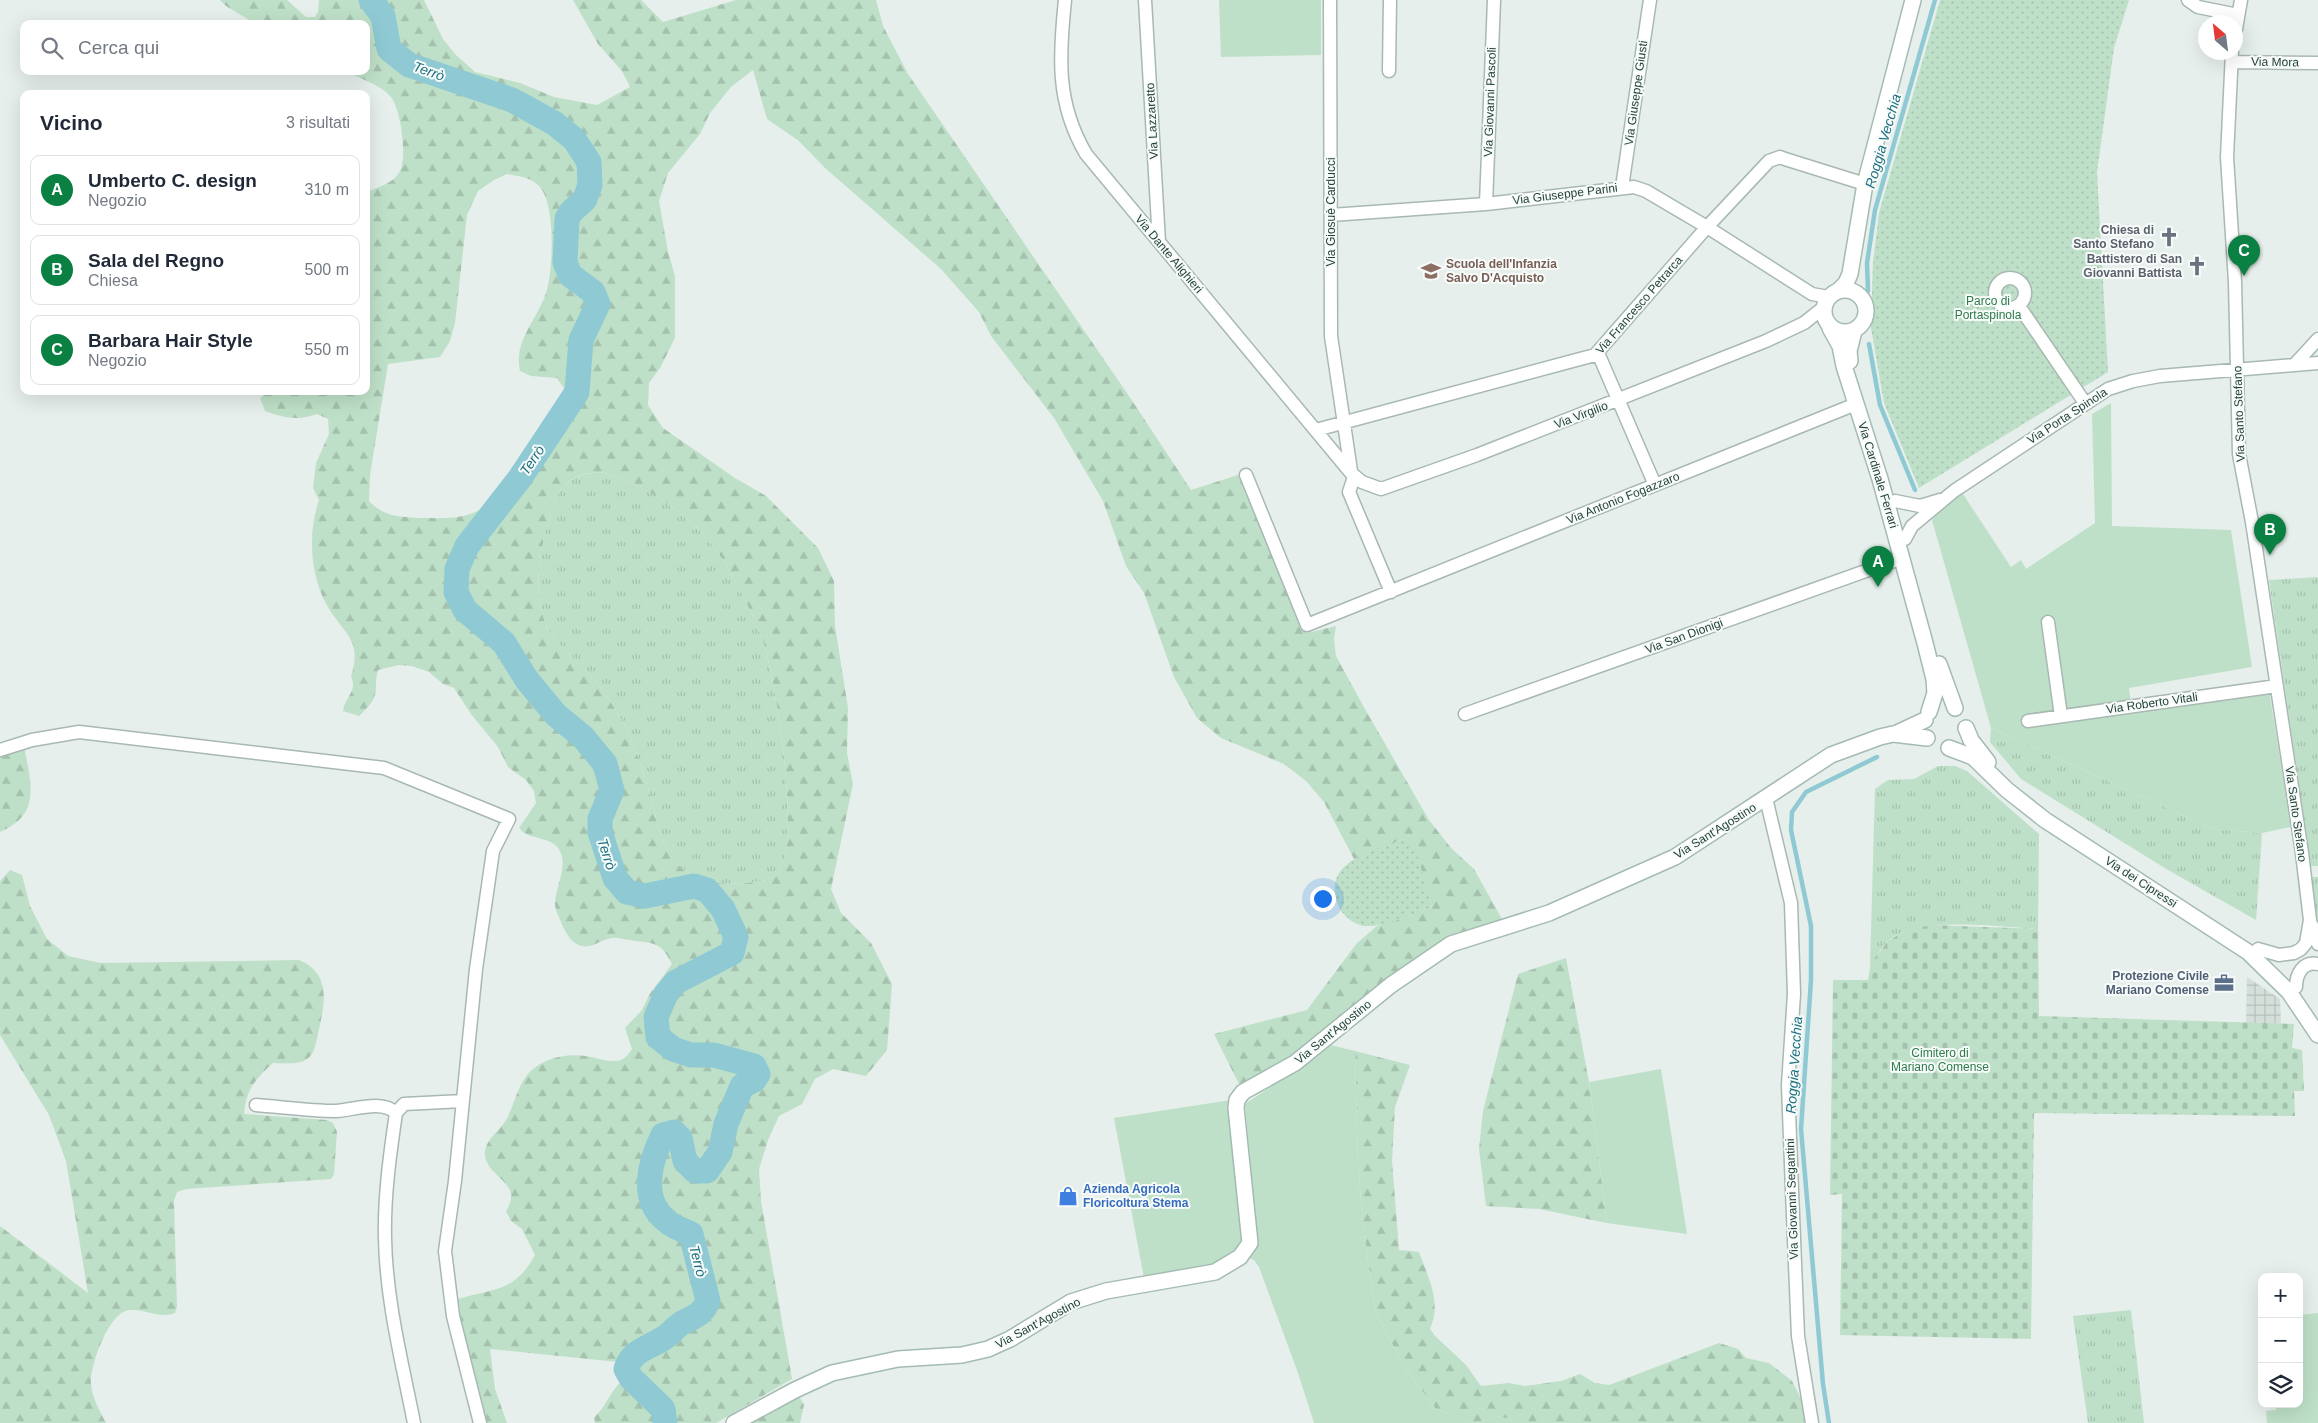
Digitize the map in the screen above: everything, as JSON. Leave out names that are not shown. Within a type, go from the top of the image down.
[{"type":"main road","points":[[1850,274],[1864,302],[1866,314],[1863,322],[1854,331],[1842,333],[1829,326],[1824,316],[1830,299],[1846,284],[1850,274],[1865,184],[1913,2]]},
{"type":"main road","points":[[1830,299],[1848,290],[1859,295]]},
{"type":"main road","name":"Via Cardinale Ferrari","points":[[1829,326],[1840,346],[1844,366],[1880,478],[1934,679],[1934,700],[1927,716]]},
{"type":"main road","name":"Via Cardinale Ferrari","points":[[1854,331],[1850,344],[1849,359],[1895,501],[1941,670],[1955,708]]},
{"type":"main road","points":[[1893,734],[1927,716],[1941,706],[1955,708],[1964,718],[1966,728],[1963,738],[1949,748],[1936,746],[1927,738],[1923,726],[1927,716]]},
{"type":"main road","name":"Via dei Cipressi","points":[[1966,728],[1979,753],[2038,808],[2258,949],[2296,987],[2318,1020]]},
{"type":"main road","points":[[1893,734],[1927,738]]},
{"type":"main road","name":"Via Sant'Agostino","points":[[734,1423],[795,1390],[832,1373],[898,1359],[962,1355],[988,1349],[1010,1339],[1071,1302],[1106,1291],[1215,1272],[1240,1257],[1250,1243],[1236,1108],[1237,1100],[1243,1092],[1295,1063],[1391,985],[1443,948],[1549,913],[1686,852],[1831,755],[1860,742],[1893,734]]},
{"type":"main road","name":"Via dei Cipressi","points":[[1949,748],[1973,757],[2007,790],[2045,820],[2248,952],[2289,992],[2318,1035]]},
{"type":"street","name":"Via Dante Alighieri","points":[[1065,0],[1061,40],[1062,83],[1067,115],[1086,154],[1352,475]]},
{"type":"street","name":"Via Lazzaretto","points":[[1145,0],[1159,242]]},
{"type":"street","name":"Via Giosuè Carducci","points":[[1330,0],[1331,336],[1342,422],[1352,475]]},
{"type":"street","points":[[1390,0],[1390,71]]},
{"type":"street","name":"Via Giovanni Pascoli","points":[[1486,204],[1494,0]]},
{"type":"street","name":"Via Giuseppe Giusti","points":[[1622,187],[1650,0]]},
{"type":"street","points":[[2188,0],[2198,8],[2238,15],[2241,0]]},
{"type":"street","name":"Via Mora","points":[[2243,58],[2318,63]]},
{"type":"street","name":"Via Santo Stefano","points":[[2232,60],[2227,157],[2235,282],[2239,454],[2252,522],[2277,686],[2310,920],[2318,944]]},
{"type":"street","name":"Via Francesco Petrarca","points":[[1316,430],[1590,358],[1598,353],[1706,227],[1764,164],[1774,159],[1786,159],[1865,184]]},
{"type":"street","name":"Via Giuseppe Parini","points":[[1331,215],[1486,204],[1634,187],[1646,191],[1706,227],[1812,294],[1830,299]]},
{"type":"street","name":"Via Virgilio","points":[[1352,475],[1381,489],[1476,456],[1619,401],[1804,323],[1830,299]]},
{"type":"street","points":[[2019,306],[2085,403]]},
{"type":"street","name":"Via Virgilio","points":[[1804,323],[1829,326]]},
{"type":"street","points":[[2295,364],[2318,339]]},
{"type":"street","points":[[1598,353],[1655,485]]},
{"type":"street","name":"Via Porta Spinola","points":[[1905,539],[1912,526],[1943,500],[2108,389],[2147,378],[2295,364],[2318,364]]},
{"type":"street","name":"Via Antonio Fogazzaro","points":[[1246,475],[1307,625],[1856,404]]},
{"type":"street","points":[[1352,475],[1349,492],[1391,592]]},
{"type":"street","name":"Via Porta Spinola","points":[[1895,501],[1920,506],[1943,500]]},
{"type":"street","name":"Via San Dionigi","points":[[1465,714],[1902,558]]},
{"type":"street","points":[[2048,622],[2061,716]]},
{"type":"street","name":"Via Roberto Vitali","points":[[2028,720],[2277,686]]},
{"type":"street","points":[[0,750],[32,740],[79,732],[384,768],[509,818],[493,851],[476,969],[446,1250],[453,1316],[480,1423]]},
{"type":"street","name":"Via Giovanni Segantini","points":[[1766,798],[1791,903],[1794,994],[1788,1084],[1792,1200],[1798,1336],[1812,1423]]},
{"type":"street","name":"Via Santo Stefano","points":[[2258,949],[2279,955],[2294,953],[2306,943],[2310,920]]},
{"type":"street","points":[[2296,987],[2296,976],[2301,969],[2307,965],[2318,964]]},
{"type":"street","points":[[414,1423],[392,1309],[385,1239],[386,1188],[396,1112],[404,1104],[463,1101]]},
{"type":"street","points":[[256,1105],[336,1111],[381,1106],[390,1107],[396,1112]]},
{"type":"shaded area","points":[[2247,977],[2280,999],[2281,1024],[2246,1023]]},
{"type":"green space","points":[[220,0],[287,0],[306,17],[315,17],[318,12],[319,0],[424,0],[443,39],[455,54],[475,72],[520,83],[554,97],[597,105],[630,87],[622,71],[598,44],[573,0],[641,0],[663,22],[736,0],[876,0],[883,26],[908,74],[1131,399],[1191,490],[1238,475],[1303,629],[1307,633],[1336,626],[1334,639],[1336,656],[1365,709],[1429,820],[1451,848],[1474,869],[1503,921],[1466,933],[1292,1057],[1241,1088],[1214,1034],[1307,1010],[1357,943],[1377,926],[1432,907],[1404,839],[1354,859],[1324,802],[1306,781],[1284,764],[1221,738],[1197,718],[1174,677],[1144,593],[1126,566],[1103,501],[1054,418],[991,336],[979,312],[941,269],[825,168],[799,141],[767,119],[753,70],[731,87],[710,113],[700,134],[668,173],[659,201],[668,252],[675,276],[675,338],[660,368],[649,383],[648,405],[663,428],[735,478],[766,496],[818,548],[834,581],[835,626],[848,708],[847,753],[853,784],[831,889],[841,913],[871,943],[892,984],[887,1050],[866,1076],[833,1069],[815,1079],[802,1104],[779,1116],[768,1140],[759,1169],[761,1201],[792,1379],[716,1423],[595,1423],[594,1417],[622,1381],[622,1371],[618,1362],[490,1349],[495,1389],[507,1423],[477,1423],[458,1299],[511,1283],[527,1267],[535,1255],[522,1229],[511,1221],[506,1211],[511,1194],[508,1187],[488,1164],[485,1156],[487,1146],[492,1136],[506,1120],[527,1075],[540,1064],[556,1057],[574,1055],[614,1061],[626,1057],[632,1049],[625,1028],[642,1010],[649,995],[672,964],[664,951],[655,944],[613,938],[584,946],[575,943],[569,937],[555,906],[563,861],[561,854],[554,844],[528,835],[519,828],[536,803],[534,791],[526,780],[508,767],[498,747],[471,714],[454,688],[443,684],[429,672],[412,666],[399,665],[378,670],[374,698],[359,716],[343,711],[353,686],[351,677],[355,656],[354,648],[352,641],[324,600],[315,572],[312,543],[315,514],[319,500],[313,488],[316,463],[329,434],[328,419],[317,414],[297,418],[285,417],[265,411],[260,398],[264,395],[370,395],[370,191],[389,182],[399,173],[403,157],[402,134],[397,111],[390,96],[375,85],[354,75],[370,75],[370,20],[249,20],[226,6]],"holes":[[[507,174],[520,176],[536,183],[544,194],[551,220],[552,236],[551,266],[547,290],[523,339],[520,349],[520,371],[531,376],[557,378],[566,391],[516,472],[492,500],[481,509],[459,517],[444,518],[406,517],[387,513],[369,501],[370,475],[388,364],[440,357],[450,341],[455,323],[467,215],[478,191]],[[600,472],[616,477],[662,500],[677,510],[702,533],[713,546],[735,580],[764,644],[775,692],[780,726],[788,830],[785,856],[778,873],[766,880],[725,884],[698,877],[689,873],[675,862],[662,840],[641,766],[625,726],[599,686],[555,639],[544,621],[540,606],[538,576],[546,530],[557,497],[566,484],[580,476]]]},
{"type":"green space","points":[[1219,0],[1321,0],[1321,55],[1221,57]]},
{"type":"green space","name":"Parco di Portaspinola","points":[[1940,0],[2129,0],[2114,48],[2097,172],[2108,372],[1919,488],[1884,403],[1871,328],[1873,262],[1879,213]]},
{"type":"green space","points":[[2111,403],[2112,526],[2231,530],[2252,667],[2129,688],[2132,710],[2269,690],[2291,827],[2262,833],[2214,829],[1991,728],[1932,520],[1959,488],[2011,567],[2021,560],[2026,569],[2095,523],[2092,414]]},
{"type":"green space","points":[[600,472],[647,491],[677,510],[702,533],[713,546],[735,580],[755,621],[764,644],[775,692],[787,798],[788,830],[785,856],[778,873],[771,878],[757,882],[725,884],[698,877],[689,873],[675,862],[662,840],[641,766],[625,726],[599,686],[555,639],[544,621],[540,606],[538,576],[546,530],[553,506],[561,490],[572,479]]},
{"type":"green space","points":[[2318,577],[2318,866],[2311,866],[2269,580]]},
{"type":"green space","points":[[1991,728],[2214,829],[2262,833],[2256,920],[2168,870],[2021,779],[1990,742]]},
{"type":"green space","points":[[24,745],[30,784],[28,806],[23,816],[14,825],[0,832],[0,753]]},
{"type":"green space","points":[[1938,766],[1955,766],[1967,771],[2039,834],[2038,929],[1960,924],[1918,928],[1901,933],[1888,941],[1870,966],[1875,789],[1888,780],[1914,779]]},
{"type":"green space","points":[[1404,839],[1417,854],[1432,907],[1399,920],[1374,926],[1362,926],[1350,920],[1339,907],[1335,892],[1336,879],[1342,869],[1364,854]]},
{"type":"green space","points":[[10,870],[22,875],[30,906],[47,939],[68,956],[101,963],[299,960],[310,966],[322,982],[324,1002],[316,1044],[312,1054],[300,1062],[273,1063],[261,1074],[249,1092],[244,1114],[327,1120],[333,1123],[337,1132],[334,1174],[331,1179],[186,1189],[177,1192],[174,1201],[177,1307],[175,1313],[169,1315],[130,1310],[122,1313],[115,1319],[108,1329],[97,1352],[91,1384],[95,1399],[106,1423],[0,1423],[0,1226],[88,1293],[66,1161],[49,1115],[0,1035],[0,881]]},
{"type":"green space","points":[[2312,877],[2318,877],[2318,933]]},
{"type":"green space","name":"Cimitero di Mariano Comense","points":[[1932,925],[2038,929],[2039,1016],[2294,1024],[2292,1048],[2302,1050],[2304,1091],[2294,1091],[2295,1116],[2034,1113],[2031,1339],[1840,1335],[1842,1194],[1830,1195],[1833,980],[1868,980],[1871,963],[1888,941],[1906,930]]},
{"type":"green space","points":[[1566,958],[1589,1082],[1607,1223],[1539,1209],[1486,1206],[1479,1149],[1483,1111],[1518,974]]},
{"type":"green space","points":[[1330,1045],[1355,1051],[1358,1166],[1364,1234],[1376,1314],[1405,1368],[1435,1408],[1468,1423],[1314,1423],[1298,1373],[1259,1267],[1254,1260],[1249,1258],[1257,1242],[1245,1104]]},
{"type":"green space","points":[[1355,1051],[1410,1065],[1395,1107],[1392,1161],[1399,1250],[1419,1252],[1430,1280],[1434,1299],[1435,1309],[1430,1329],[1466,1365],[1481,1386],[1509,1383],[1525,1386],[1561,1381],[1580,1374],[1595,1383],[1609,1385],[1719,1343],[1738,1349],[1746,1358],[1769,1363],[1792,1381],[1804,1405],[1806,1423],[1513,1423],[1510,1419],[1497,1416],[1477,1423],[1468,1423],[1435,1408],[1405,1368],[1376,1314],[1364,1234],[1358,1166]]},
{"type":"green space","points":[[1661,1069],[1687,1234],[1607,1223],[1589,1082]]},
{"type":"green space","points":[[1231,1100],[1243,1223],[1239,1247],[1225,1260],[1215,1265],[1191,1271],[1144,1278],[1114,1118]]},
{"type":"green space","points":[[2131,1310],[2144,1423],[2088,1423],[2073,1316]]},
{"type":"green space","points":[[2318,1313],[2318,1423],[2267,1423],[2266,1411],[2276,1410],[2276,1408],[2303,1408],[2303,1315]]},
{"type":"green space","points":[[799,1396],[804,1405],[800,1423],[747,1423]]},
{"type":"green space","points":[[1497,1416],[1510,1419],[1513,1423],[1477,1423]]},
{"type":"waterway","name":"Terrò","points":[[371,0],[383,16],[389,49],[409,65],[512,100],[554,123],[574,139],[589,162],[590,185],[585,199],[571,212],[567,219],[565,262],[570,275],[593,292],[598,304],[581,340],[577,392],[520,478],[467,546],[457,569],[456,592],[465,610],[504,643],[527,680],[556,715],[583,737],[605,764],[612,790],[600,819],[600,832],[615,878],[627,892],[645,896],[694,886],[707,890],[723,909],[736,937],[732,953],[676,982],[666,994],[656,1017],[658,1037],[673,1049],[691,1055],[714,1055],[754,1066],[758,1074],[754,1080],[742,1086],[726,1124],[720,1152],[707,1171],[695,1171],[685,1161],[680,1138],[674,1132],[663,1135],[654,1156],[650,1180],[653,1202],[658,1212],[669,1223],[691,1234],[708,1301],[698,1315],[680,1325],[669,1335],[637,1353],[626,1369],[631,1378],[663,1409],[665,1423]]},
{"type":"waterway","name":"Roggia Vecchia","points":[[1868,291],[1867,263],[1875,210],[1935,0]]},
{"type":"waterway","name":"Roggia Vecchia","points":[[1869,344],[1880,405],[1915,490]]},
{"type":"waterway","name":"Roggia Vecchia","points":[[1829,1423],[1823,1384],[1801,1129],[1811,980],[1811,926],[1791,830],[1792,812],[1806,792],[1877,757]]},
{"type":"place","name":"Chiesa di Santo Stefano","points":[[2169,237]]},
{"type":"place","name":"Battistero di San Giovanni Battista","points":[[2197,266]]},
{"type":"place","name":"Scuola dell'Infanzia Salvo D'Acquisto","points":[[1431,271]]},
{"type":"place","name":"Barbara Hair Style","points":[[2244,276]]},
{"type":"place","name":"Sala del Regno","points":[[2270,555]]},
{"type":"place","name":"Umberto C. design","points":[[1878,587]]},
{"type":"place","name":"Protezione Civile Mariano Comense","points":[[2224,983]]},
{"type":"place","name":"Azienda Agricola Floricoltura Stema","points":[[1068,1196]]}]
